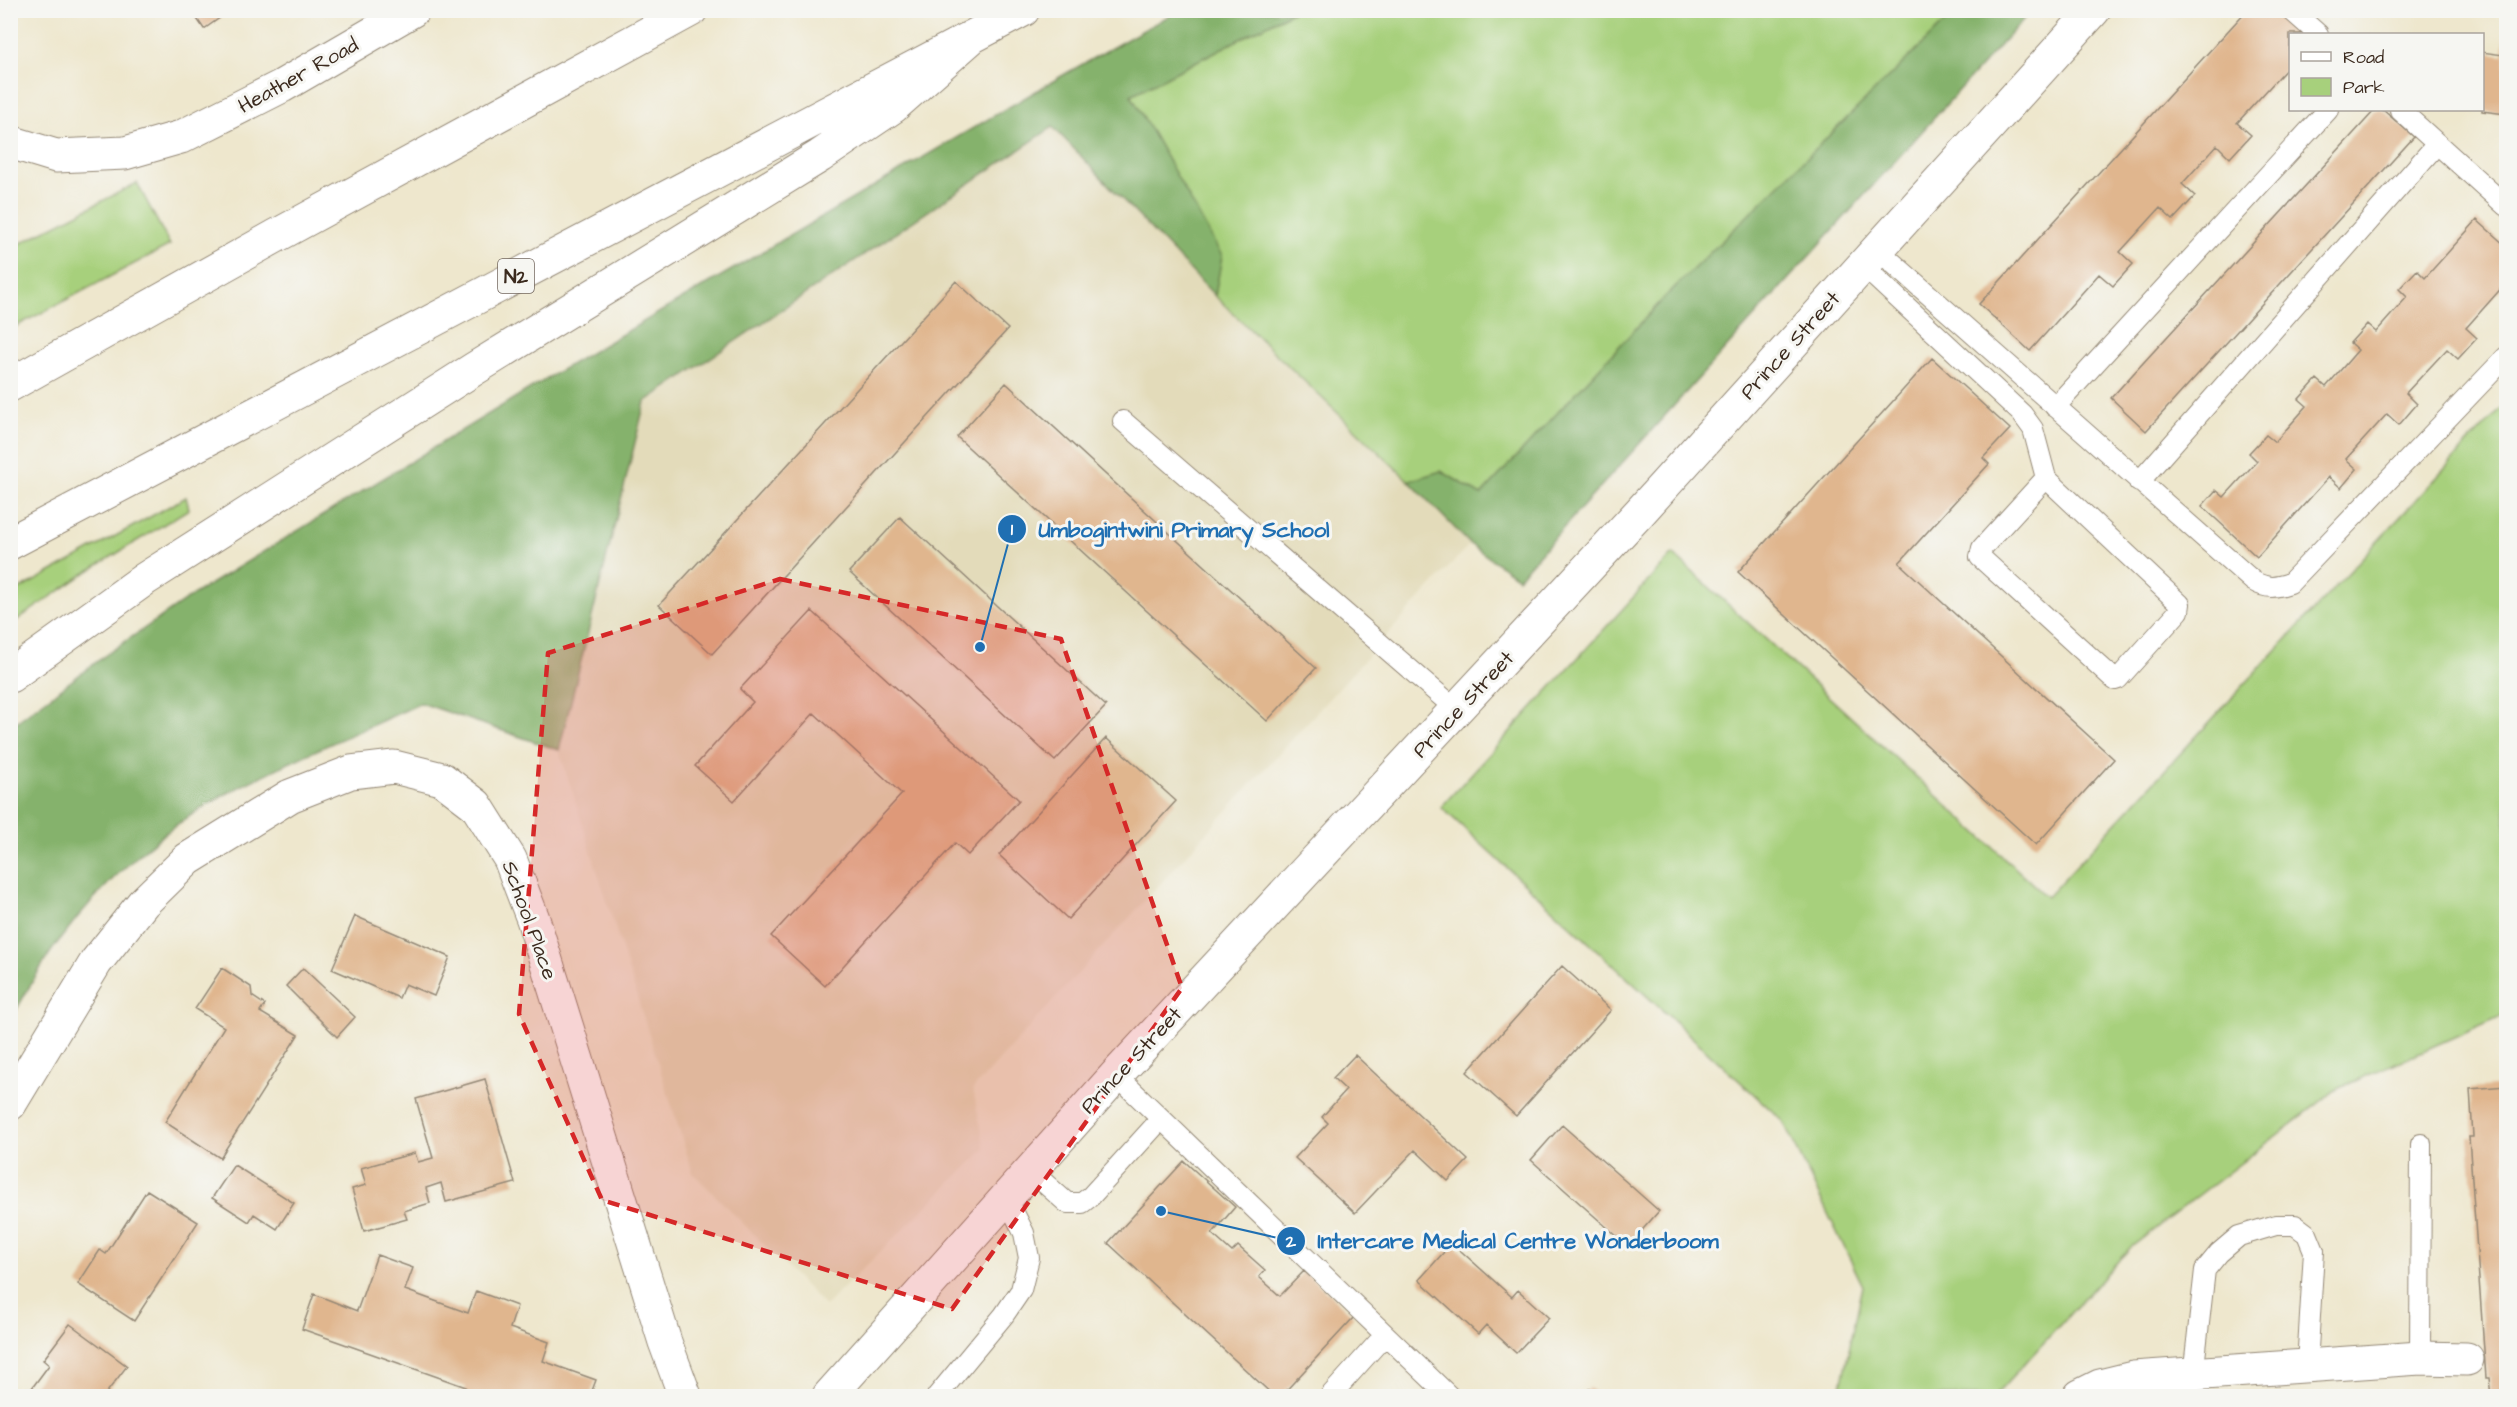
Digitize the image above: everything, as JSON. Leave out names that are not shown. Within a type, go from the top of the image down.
[{"type":"main road","name":"Heather Road","points":[[10,142],[56,156],[125,153],[181,137],[282,86],[413,10]]},
{"type":"main road","points":[[10,385],[691,10]]},
{"type":"main road","name":"N2","points":[[10,543],[1023,10]]},
{"type":"main road","name":"Prince Street","points":[[829,1396],[1007,1200],[1116,1075],[1457,710],[2094,10]]},
{"type":"main road","points":[[10,676],[145,579],[474,369],[820,156],[894,106],[971,38]]},
{"type":"main road","name":"School Place","points":[[10,1104],[96,962],[143,903],[188,859],[290,796],[351,772],[394,767],[442,779],[476,806],[510,859],[532,919],[665,1342],[685,1396]]},
{"type":"main road","points":[[2080,1396],[2100,1386],[2133,1378],[2193,1376],[2307,1365],[2420,1358],[2467,1359]]},
{"type":"lane","points":[[2291,10],[2317,33]]},
{"type":"lane","points":[[2055,406],[2327,111]]},
{"type":"lane","points":[[2401,111],[2506,206]]},
{"type":"lane","points":[[2139,482],[2437,144]]},
{"type":"lane","points":[[1869,257],[2055,406],[2253,581],[2265,587],[2276,588],[2290,583],[2506,357]]},
{"type":"lane","points":[[1869,257],[2022,414],[2033,429],[2046,477],[2180,604],[2179,611],[2118,679],[2115,680],[1980,557],[1982,548],[2046,477]]},
{"type":"lane","points":[[1124,421],[1457,710]]},
{"type":"lane","points":[[1116,1075],[1384,1336],[1449,1396]]},
{"type":"lane","points":[[1031,1171],[1067,1203],[1082,1203],[1161,1119]]},
{"type":"lane","points":[[2420,1358],[2421,1144]]},
{"type":"lane","points":[[937,1396],[1004,1316],[1021,1290],[1029,1258],[1024,1233],[1007,1200]]},
{"type":"lane","points":[[2193,1376],[2205,1270],[2219,1253],[2239,1236],[2276,1225],[2295,1225],[2307,1234],[2314,1251],[2307,1365]]},
{"type":"lane","points":[[1330,1396],[1384,1336]]},
{"type":"highlighted area","points":[[780,579],[1061,639],[1182,988],[952,1309],[602,1200],[519,1014],[548,653]]},
{"type":"shaded area","points":[[1053,127],[1215,296],[1409,481],[1470,544],[973,1089],[985,1149],[825,1306],[693,1173],[559,750],[645,402]]},
{"type":"green space","points":[[1179,10],[1294,11],[1131,95],[1222,256],[1215,296],[1053,127],[645,402],[559,750],[421,703],[251,781],[180,823],[135,858],[114,878],[75,920],[51,951],[11,1019],[11,726],[107,654],[196,593],[539,383],[1065,74]]},
{"type":"green space","points":[[1957,10],[2031,11],[1518,578],[1470,544],[1409,481],[1441,471],[1481,495],[1667,295]]},
{"type":"green space","points":[[1294,11],[1957,11],[1667,295],[1481,495],[1441,471],[1409,481],[1215,296],[1221,256],[1131,95]]},
{"type":"green space","points":[[137,183],[170,245],[11,329],[11,248]]},
{"type":"green space","points":[[2506,403],[2506,1014],[2337,1089],[2130,1248],[1995,1396],[1839,1396],[1863,1286],[1783,1121],[1441,807],[1673,554],[2047,897]]},
{"type":"green space","points":[[186,497],[189,509],[90,570],[11,624],[11,594]]},
{"type":"building","points":[[191,10],[231,10],[204,29]]},
{"type":"building","points":[[2247,10],[2278,10],[2303,33],[2289,33],[2289,66],[2237,123],[2251,135],[2230,158],[2217,145],[2182,184],[2195,196],[2173,220],[2160,208],[2120,252],[2133,264],[2113,286],[2099,274],[2030,351],[1979,304]]},
{"type":"building","points":[[2505,35],[2506,114],[2482,111],[2484,111],[2484,52],[2503,55]]},
{"type":"building","points":[[2374,111],[2384,111],[2414,137],[2146,431],[2111,398]]},
{"type":"building","points":[[2477,220],[2506,246],[2506,283],[2466,328],[2477,338],[2458,359],[2447,349],[2406,393],[2417,404],[2399,425],[2387,414],[2346,459],[2357,469],[2341,488],[2329,477],[2257,557],[2202,506],[2216,490],[2224,497],[2257,461],[2249,453],[2266,435],[2275,442],[2307,406],[2299,399],[2317,379],[2326,387],[2358,350],[2350,343],[2367,324],[2376,332],[2407,297],[2399,289],[2417,270],[2425,278]]},
{"type":"building","points":[[956,281],[1008,329],[712,654],[659,605]]},
{"type":"building","points":[[1932,358],[2010,429],[1983,458],[1989,464],[1899,563],[2114,759],[2036,845],[1738,572]]},
{"type":"building","points":[[1006,383],[1316,668],[1267,721],[957,437]]},
{"type":"building","points":[[900,517],[1106,706],[1055,761],[849,572]]},
{"type":"building","points":[[812,611],[1019,800],[968,855],[955,843],[825,986],[771,936],[902,794],[814,713],[734,801],[695,766],[753,702],[740,689]]},
{"type":"building","points":[[1106,738],[1176,801],[1068,919],[999,855]]},
{"type":"building","points":[[355,916],[450,957],[434,996],[405,984],[399,998],[332,969]]},
{"type":"building","points":[[1562,966],[1611,1010],[1516,1116],[1467,1072]]},
{"type":"building","points":[[222,968],[251,987],[252,996],[265,1005],[260,1012],[298,1035],[220,1158],[165,1122],[224,1027],[195,1009]]},
{"type":"building","points":[[303,968],[355,1017],[337,1037],[286,986]]},
{"type":"building","points":[[1355,1055],[1468,1160],[1448,1181],[1415,1150],[1355,1213],[1295,1158],[1328,1123],[1322,1117],[1346,1090],[1333,1078]]},
{"type":"building","points":[[485,1079],[515,1183],[446,1202],[441,1183],[426,1188],[430,1203],[404,1211],[407,1219],[364,1231],[352,1189],[366,1185],[361,1168],[415,1153],[418,1162],[433,1158],[416,1099]]},
{"type":"building","points":[[2506,1086],[2506,1396],[2491,1396],[2489,1378],[2486,1378],[2469,1137],[2473,1137],[2470,1089]]},
{"type":"building","points":[[1562,1125],[1659,1211],[1628,1246],[1531,1160]]},
{"type":"building","points":[[1184,1161],[1235,1207],[1212,1234],[1232,1252],[1238,1246],[1265,1270],[1259,1277],[1280,1296],[1304,1271],[1354,1317],[1281,1396],[1274,1396],[1108,1243]]},
{"type":"building","points":[[234,1165],[294,1203],[277,1229],[254,1214],[249,1222],[212,1198]]},
{"type":"building","points":[[147,1190],[198,1222],[134,1321],[78,1284],[100,1250],[106,1254]]},
{"type":"building","points":[[1452,1243],[1512,1297],[1518,1290],[1549,1318],[1516,1353],[1486,1325],[1478,1334],[1419,1280]]},
{"type":"building","points":[[377,1255],[413,1268],[405,1290],[468,1313],[476,1291],[517,1306],[510,1328],[549,1342],[543,1361],[596,1380],[590,1396],[463,1396],[466,1387],[302,1329],[314,1294],[357,1311]]},
{"type":"building","points":[[70,1324],[127,1366],[104,1396],[26,1396],[49,1365],[43,1360]]},
{"type":"building","points":[[1590,1388],[1600,1396],[1582,1396]]},
{"type":"place","name":"Umbogintwini Primary School","points":[[980,647]]},
{"type":"place","name":"Intercare Medical Centre Wonderboom","points":[[1161,1211]]}]
